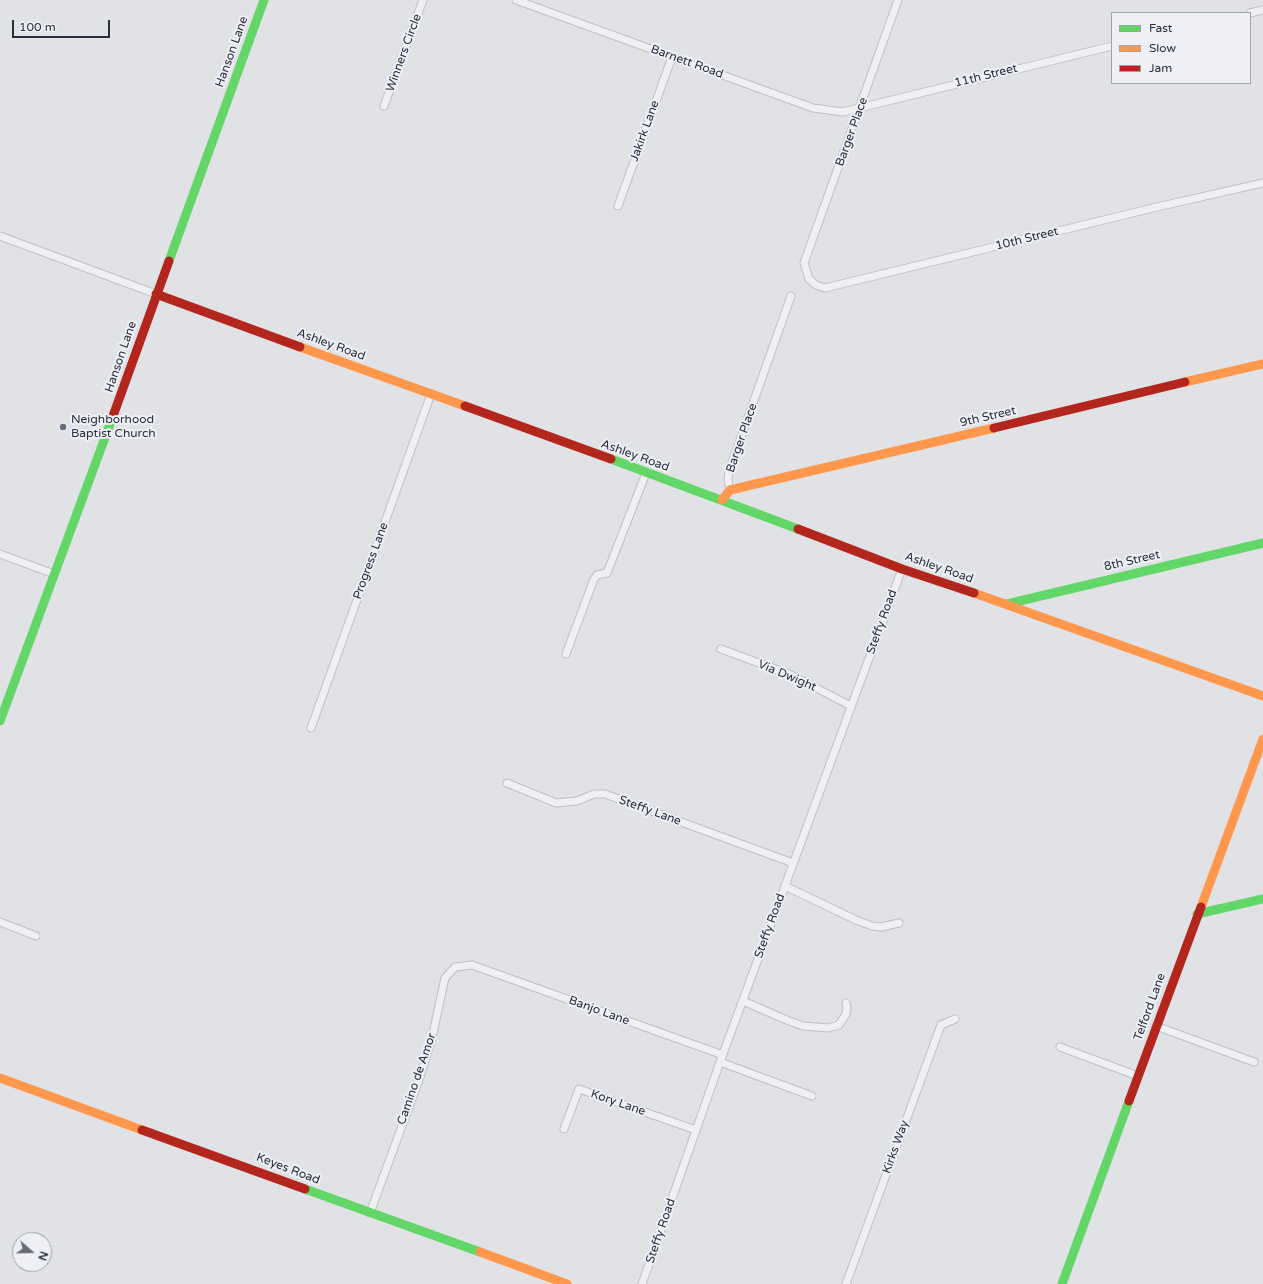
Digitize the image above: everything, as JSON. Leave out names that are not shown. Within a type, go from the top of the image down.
[{"type":"street","name":"Hanson Lane","points":[[1,715],[96,462],[264,0]]},
{"type":"street","name":"Winners Circle","points":[[384,106],[423,0]]},
{"type":"street","name":"Barnett Road","points":[[516,0],[531,3],[672,57],[813,108],[843,112],[861,108]]},
{"type":"street","name":"Barger Place","points":[[804,263],[861,108],[898,0]]},
{"type":"street","points":[[1251,13],[1263,10]]},
{"type":"street","name":"11th Street","points":[[861,108],[1111,46]]},
{"type":"street","name":"Jakirk Lane","points":[[618,206],[672,57]]},
{"type":"street","name":"10th Street","points":[[804,263],[809,279],[816,285],[825,288],[1157,206],[1263,183]]},
{"type":"street","name":"Ashley Road","points":[[0,236],[722,500],[902,569],[1007,604],[1263,696]]},
{"type":"street","name":"Barger Place","points":[[730,490],[728,480],[729,471],[791,296]]},
{"type":"street","name":"9th Street","points":[[730,490],[1263,364]]},
{"type":"street","name":"Progress Lane","points":[[311,728],[431,394]]},
{"type":"street","points":[[566,654],[594,579],[597,575],[607,573],[646,473]]},
{"type":"street","points":[[722,500],[730,490]]},
{"type":"street","name":"8th Street","points":[[1007,604],[1263,543]]},
{"type":"street","points":[[0,554],[54,574]]},
{"type":"street","name":"Steffy Road","points":[[642,1284],[722,1058],[902,569]]},
{"type":"street","name":"Via Dwight","points":[[722,648],[789,674],[851,706]]},
{"type":"street","name":"Telford Lane","points":[[1062,1284],[1197,914],[1263,739]]},
{"type":"street","name":"Steffy Lane","points":[[506,783],[556,803],[572,802],[594,794],[605,794],[793,863]]},
{"type":"street","points":[[785,886],[856,920],[872,926],[881,927],[899,923]]},
{"type":"street","points":[[1197,914],[1263,899]]},
{"type":"street","points":[[0,922],[36,936]]},
{"type":"street","name":"Camino de Amor","points":[[370,1213],[420,1077],[432,1038],[445,978],[455,967],[462,965],[472,965],[476,967]]},
{"type":"street","name":"Banjo Lane","points":[[476,967],[722,1058],[812,1096]]},
{"type":"street","points":[[743,1001],[803,1026],[828,1028],[839,1025],[846,1014],[846,1003]]},
{"type":"street","name":"Kirks Way","points":[[846,1284],[941,1025],[955,1018]]},
{"type":"street","points":[[1156,1026],[1254,1062]]},
{"type":"street","points":[[1060,1047],[1138,1076]]},
{"type":"street","name":"Keyes Road","points":[[0,1078],[258,1170],[370,1213],[567,1284]]},
{"type":"street","name":"Kory Lane","points":[[564,1129],[579,1089],[696,1130]]},
{"type":"traffic: fast","points":[[169,261],[264,0]]},
{"type":"traffic: fast","points":[[0,721],[113,416]]},
{"type":"traffic: fast","points":[[611,459],[798,529]]},
{"type":"traffic: fast","points":[[1007,604],[1263,543]]},
{"type":"traffic: fast","points":[[1197,914],[1263,899]]},
{"type":"traffic: fast","points":[[1062,1284],[1129,1101]]},
{"type":"traffic: fast","points":[[305,1189],[480,1252]]},
{"type":"traffic: slow","points":[[300,347],[465,406]]},
{"type":"traffic: slow","points":[[1185,382],[1263,364]]},
{"type":"traffic: slow","points":[[722,500],[730,490],[994,428]]},
{"type":"traffic: slow","points":[[974,593],[1263,696]]},
{"type":"traffic: slow","points":[[1201,907],[1263,739]]},
{"type":"traffic: slow","points":[[0,1078],[142,1130]]},
{"type":"traffic: slow","points":[[480,1252],[567,1284]]},
{"type":"traffic: jam","points":[[113,416],[169,261]]},
{"type":"traffic: jam","points":[[156,294],[300,347]]},
{"type":"traffic: jam","points":[[994,428],[1185,382]]},
{"type":"traffic: jam","points":[[465,406],[611,459]]},
{"type":"traffic: jam","points":[[798,529],[902,569],[974,593]]},
{"type":"traffic: jam","points":[[1129,1101],[1201,907]]},
{"type":"traffic: jam","points":[[142,1130],[305,1189]]},
{"type":"place","name":"Neighborhood Baptist Church","points":[[63,427]]}]
